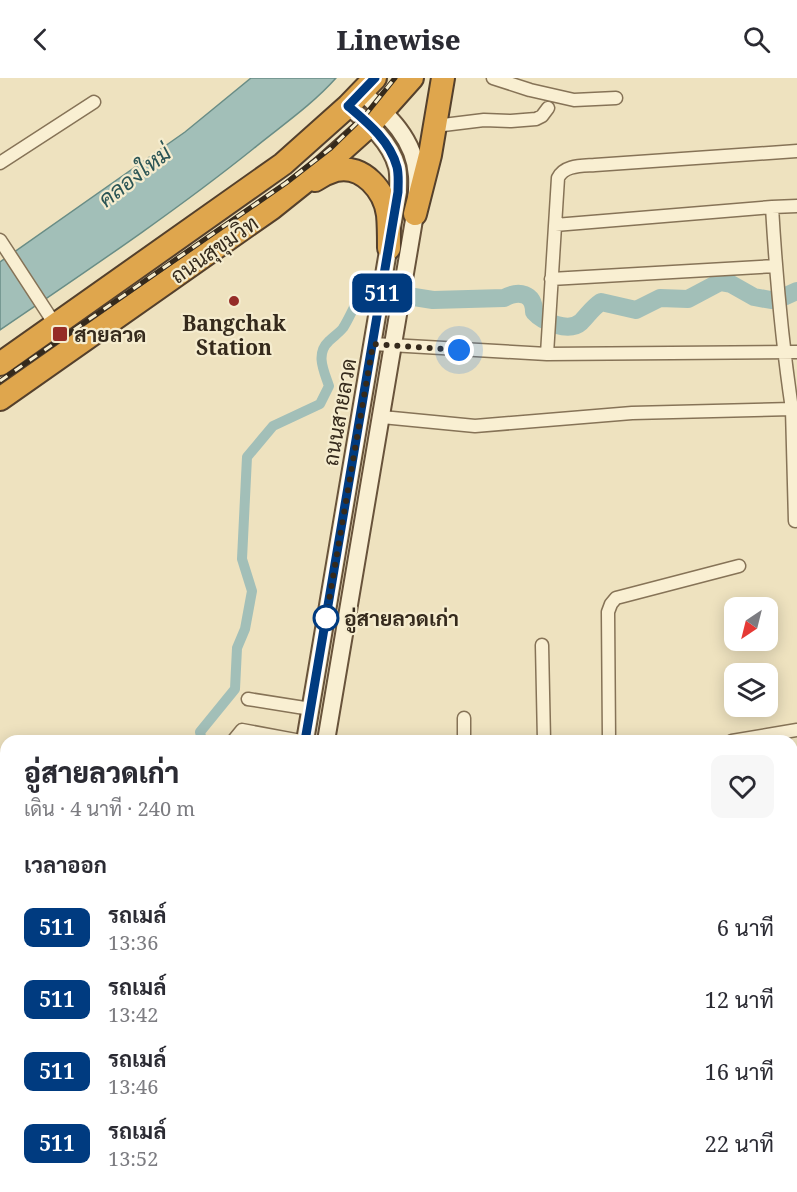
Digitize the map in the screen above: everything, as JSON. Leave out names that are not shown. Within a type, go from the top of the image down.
[{"type":"highway","name":"ถนนสุขุมวิท","points":[[0,399],[293,192],[377,118],[412,78]]},
{"type":"highway","points":[[415,214],[430,155],[443,78]]},
{"type":"highway","name":"ถนนสุขุมวิท","points":[[0,364],[274,171],[314,139],[362,92]]},
{"type":"highway","points":[[293,192],[338,170],[363,174],[374,183],[383,196],[388,213],[389,248]]},
{"type":"main road","name":"ถนนสายลวด","points":[[304,735],[311,709],[398,192],[397,167],[377,118],[362,92]]},
{"type":"main road","name":"ถนนสายลวด","points":[[327,735],[415,214],[417,176],[412,150],[401,131],[377,118]]},
{"type":"street","points":[[494,78],[530,90],[574,100],[616,98]]},
{"type":"street","points":[[0,163],[94,102]]},
{"type":"street","points":[[435,126],[484,120],[536,119],[542,116],[548,108]]},
{"type":"street","points":[[547,354],[558,178],[561,172],[567,168],[595,165],[797,151]]},
{"type":"street","points":[[555,225],[797,206]]},
{"type":"street","points":[[772,207],[775,266],[792,409],[795,521]]},
{"type":"street","points":[[3,245],[56,326]]},
{"type":"street","points":[[551,279],[775,266]]},
{"type":"street","points":[[373,344],[393,347],[547,354],[797,352]]},
{"type":"street","points":[[382,417],[475,426],[632,413],[792,409]]},
{"type":"street","points":[[609,735],[608,612],[611,604],[616,598],[739,566]]},
{"type":"street","points":[[542,645],[544,735]]},
{"type":"street","points":[[249,699],[311,709]]},
{"type":"street","points":[[464,718],[464,735]]},
{"type":"street","points":[[238,735],[242,730],[270,735]]},
{"type":"street","points":[[767,735],[797,730]]},
{"type":"water","name":"คลองใหม่","points":[[251,78],[336,78],[296,115],[191,197],[0,330],[0,262],[185,132]]},
{"type":"waterway","points":[[414,297],[433,300],[504,298],[520,294],[528,297],[534,312],[543,319],[556,325],[570,326],[581,322],[601,302],[636,310],[660,298],[688,299],[720,282],[731,284],[754,297],[771,300],[797,291]]},
{"type":"waterway","points":[[201,735],[200,732],[235,689],[237,648],[245,629],[252,591],[242,559],[247,457],[273,426],[320,404],[329,386],[323,369],[322,351],[343,328],[362,294],[370,292]]},
{"type":"railway","points":[[0,381],[286,183],[331,148],[366,114],[395,78]]},
{"type":"bus line","name":"511","points":[[306,735],[398,192],[397,167],[385,142],[348,106],[375,78]]},
{"type":"place","name":"Bangchak Station","points":[[234,301]]},
{"type":"place","name":"สายลวด","points":[[60,334]]},
{"type":"place","name":"อู่สายลวดเก่า","points":[[326,618]]},
{"type":"route","points":[[326,618],[373,344],[459,350]]}]
